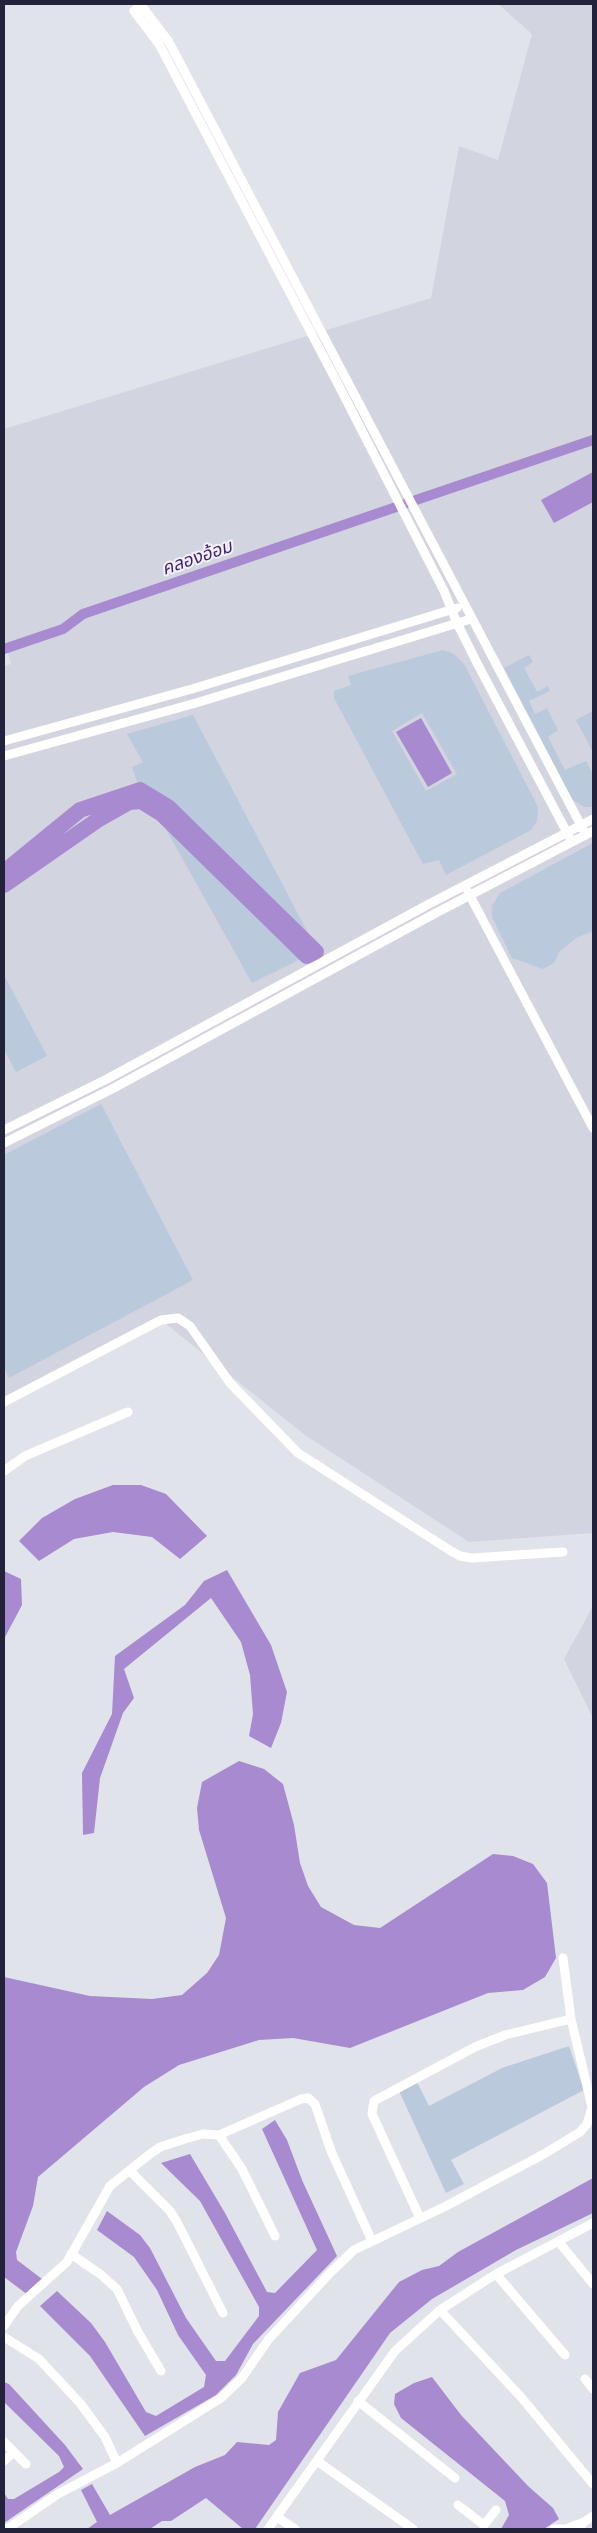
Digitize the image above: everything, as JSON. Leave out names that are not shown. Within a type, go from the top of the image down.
[{"type":"street","points":[[4,1143],[112,1089],[470,895],[590,833],[580,825],[169,42],[141,5],[134,11],[159,44],[338,384],[444,590],[457,623],[572,842]]},
{"type":"street","points":[[4,741],[192,689],[464,605]]},
{"type":"street","points":[[4,756],[196,704],[471,619]]},
{"type":"street","points":[[4,1130],[107,1079],[464,885],[593,819]]},
{"type":"street","points":[[464,885],[593,1128]]},
{"type":"street","points":[[4,1402],[161,1320],[178,1318],[190,1326],[230,1383],[298,1453],[451,1551],[460,1556],[472,1558],[563,1552]]},
{"type":"street","points":[[4,1471],[25,1456],[128,1412]]},
{"type":"street","points":[[7,2529],[58,2494],[116,2463],[211,2405],[234,2388],[268,2340],[341,2261],[354,2250],[544,2154],[580,2132],[587,2124],[592,2107],[571,2019],[563,1958]]},
{"type":"street","points":[[420,2218],[372,2114],[374,2102],[475,2047],[505,2035],[571,2019]]},
{"type":"street","points":[[4,2326],[29,2295],[53,2276],[71,2254],[103,2195],[117,2180],[160,2147],[202,2134],[219,2135],[301,2099],[308,2098],[312,2100],[319,2113],[330,2151],[372,2241]]},
{"type":"street","points":[[219,2135],[242,2170],[275,2236]]},
{"type":"street","points":[[130,2171],[170,2212],[223,2313]]},
{"type":"street","points":[[268,2529],[395,2351],[440,2310],[496,2274],[593,2223]]},
{"type":"street","points":[[558,2242],[593,2284]]},
{"type":"street","points":[[71,2254],[100,2274],[117,2289],[138,2332],[161,2371]]},
{"type":"street","points":[[496,2274],[565,2355]]},
{"type":"street","points":[[440,2310],[521,2397],[593,2484]]},
{"type":"street","points":[[4,2336],[39,2359],[80,2403],[106,2437],[116,2463]]},
{"type":"street","points":[[585,2379],[593,2389]]},
{"type":"street","points":[[358,2402],[455,2478]]},
{"type":"street","points":[[4,2442],[26,2464]]},
{"type":"street","points":[[4,2461],[14,2452]]},
{"type":"street","points":[[317,2461],[413,2529]]},
{"type":"street","points":[[458,2505],[482,2528],[496,2510]]},
{"type":"street","points":[[554,2529],[582,2526],[593,2516]]},
{"type":"street","points":[[277,2517],[296,2529]]},
{"type":"shaded area","points":[[498,4],[593,4],[593,1533],[469,1542],[305,1435],[161,1320],[4,1402],[4,666],[11,664],[4,638],[4,429],[431,298],[459,146],[498,160],[532,34]]},
{"type":"shaded area","points":[[593,472],[593,502],[554,523],[541,500]]},
{"type":"shaded area","points":[[443,650],[454,654],[464,664],[538,807],[537,821],[531,830],[446,875],[439,860],[423,864],[334,698],[334,691],[351,685],[348,676]],"holes":[[[422,713],[457,774],[426,791],[392,731]]]},
{"type":"shaded area","points":[[529,655],[533,662],[524,668],[537,692],[548,686],[550,691],[529,701],[535,714],[547,708],[558,730],[548,737],[565,770],[586,761],[593,774],[593,807],[584,807],[572,799],[504,668]]},
{"type":"shaded area","points":[[593,711],[593,752],[576,720]]},
{"type":"shaded area","points":[[193,715],[317,950],[170,810],[155,798],[140,790],[132,767],[143,762],[127,734]]},
{"type":"shaded area","points":[[421,718],[452,773],[428,787],[396,732]]},
{"type":"shaded area","points":[[141,801],[161,811],[305,957],[252,983],[162,822],[146,806],[129,802]]},
{"type":"shaded area","points":[[593,843],[593,931],[576,938],[559,952],[554,963],[543,969],[512,958],[492,917],[492,906],[500,893]]},
{"type":"shaded area","points":[[4,975],[47,1056],[16,1072],[4,1049]]},
{"type":"shaded area","points":[[101,1104],[193,1280],[9,1378],[4,1367],[4,1155]]},
{"type":"shaded area","points":[[113,1485],[141,1485],[166,1494],[207,1536],[180,1559],[152,1537],[113,1532],[74,1539],[39,1561],[19,1541],[42,1518],[75,1499]]},
{"type":"shaded area","points":[[227,1570],[271,1645],[287,1692],[281,1723],[271,1748],[249,1736],[253,1714],[250,1675],[241,1642],[211,1598],[124,1669],[134,1698],[123,1713],[100,1778],[94,1833],[83,1835],[82,1773],[112,1714],[115,1656],[185,1605],[204,1581]]},
{"type":"shaded area","points":[[4,1571],[21,1579],[22,1605],[4,1639]]},
{"type":"shaded area","points":[[593,1606],[593,1718],[564,1659]]},
{"type":"shaded area","points":[[239,1761],[264,1769],[283,1784],[294,1825],[300,1863],[308,1886],[321,1907],[354,1925],[380,1928],[493,1854],[513,1856],[533,1864],[547,1883],[556,1958],[545,1977],[523,1990],[488,1993],[350,2048],[293,2038],[259,2040],[179,2065],[144,2087],[38,2177],[33,2206],[16,2252],[17,2260],[46,2282],[28,2295],[4,2277],[4,1977],[90,1996],[152,1999],[182,1995],[207,1973],[219,1955],[226,1918],[199,1830],[197,1808],[202,1782]]},
{"type":"shaded area","points":[[569,2046],[584,2090],[451,2160],[464,2184],[446,2193],[399,2091],[417,2082],[429,2106],[502,2068]]},
{"type":"shaded area","points":[[275,2120],[287,2140],[302,2180],[337,2256],[253,2344],[236,2375],[216,2395],[145,2436],[90,2356],[40,2306],[57,2291],[91,2323],[105,2342],[146,2412],[156,2416],[204,2387],[206,2375],[178,2335],[157,2290],[134,2257],[97,2230],[107,2211],[140,2235],[150,2248],[186,2318],[216,2361],[225,2361],[259,2316],[259,2307],[200,2201],[161,2163],[190,2154],[225,2213],[267,2292],[275,2293],[317,2250],[262,2129]]},
{"type":"shaded area","points":[[593,2178],[593,2213],[516,2250],[432,2299],[390,2333],[255,2529],[243,2529],[206,2498],[171,2521],[162,2521],[150,2529],[87,2529],[97,2522],[81,2490],[92,2484],[110,2515],[195,2467],[225,2455],[237,2442],[269,2445],[276,2440],[278,2412],[300,2373],[336,2360],[399,2282],[422,2270],[439,2266],[458,2252]]},
{"type":"shaded area","points":[[432,2377],[461,2415],[528,2486],[553,2508],[559,2519],[544,2529],[501,2529],[509,2515],[505,2501],[401,2418],[394,2404],[395,2394],[414,2383]]},
{"type":"shaded area","points":[[4,2382],[9,2384],[65,2445],[83,2469],[4,2523],[4,2493],[8,2499],[14,2499],[59,2472],[64,2467],[59,2456],[4,2402]]},
{"type":"waterway","name":"คลองอ้อม","points":[[416,500],[593,440]]},
{"type":"waterway","name":"คลองอ้อม","points":[[4,649],[63,629],[83,614],[405,504]]},
{"type":"waterway","points":[[4,872],[80,810],[140,790],[168,807],[316,952],[307,956],[162,814],[141,801],[129,802],[99,819],[4,885]]}]
